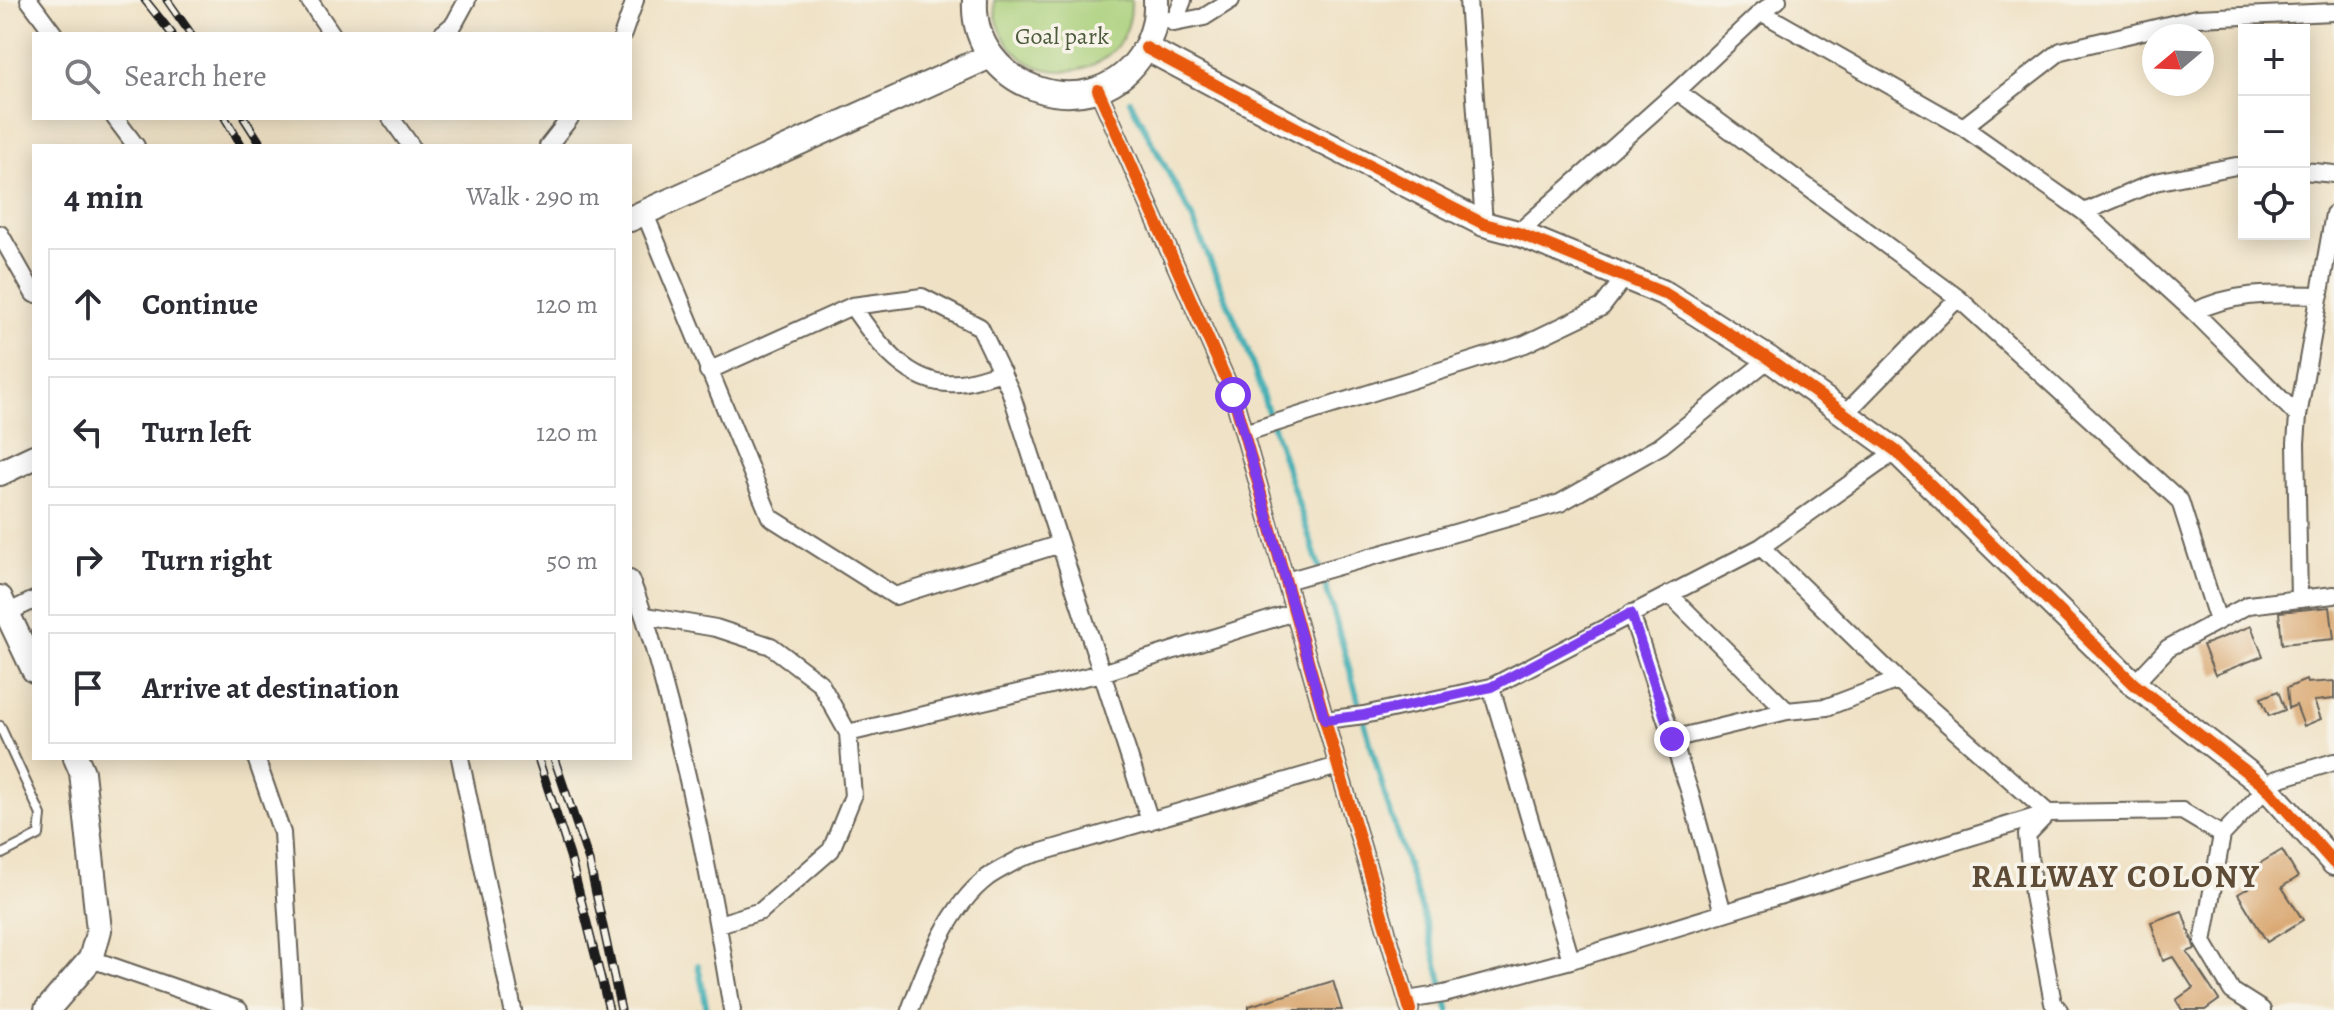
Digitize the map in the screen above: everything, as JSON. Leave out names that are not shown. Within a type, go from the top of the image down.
[{"type":"street","points":[[29,0],[53,32]]},
{"type":"street","points":[[309,0],[331,32]]},
{"type":"street","points":[[444,32],[454,24],[467,0]]},
{"type":"street","points":[[624,32],[635,0]]},
{"type":"street","points":[[975,0],[979,34],[990,56],[1011,77],[1038,92],[1068,96],[1098,90],[1117,80],[1134,65],[1146,48],[1162,11],[1183,0]]},
{"type":"street","points":[[1162,11],[1204,17],[1231,0]]},
{"type":"street","points":[[1454,0],[1465,0],[1484,224]]},
{"type":"street","points":[[1518,233],[1761,12],[1778,0]]},
{"type":"street","points":[[1761,12],[1963,127],[2084,212],[2194,312],[2298,416]]},
{"type":"street","points":[[1963,127],[2061,51],[2197,18],[2334,12]]},
{"type":"street","points":[[1146,48],[1484,224],[1518,233],[1666,294],[1769,359],[1896,451],[2134,684],[2266,787],[2334,863]]},
{"type":"street","points":[[990,56],[637,216],[770,517],[895,596],[1060,544]]},
{"type":"street","points":[[1098,90],[1233,395],[1409,1005],[1571,960],[2048,813],[2182,811],[2222,835]]},
{"type":"street","points":[[1677,91],[1958,298],[2180,501],[2218,621]]},
{"type":"street","points":[[116,120],[134,144]]},
{"type":"street","points":[[392,120],[410,144]]},
{"type":"street","points":[[550,144],[568,120]]},
{"type":"street","points":[[2084,212],[2155,182],[2238,166]]},
{"type":"street","points":[[2310,172],[2334,174]]},
{"type":"street","points":[[2299,599],[2298,416],[2334,214]]},
{"type":"street","points":[[0,234],[32,290]]},
{"type":"street","points":[[1244,433],[1525,344],[1602,307],[1625,277]]},
{"type":"street","points":[[2194,312],[2213,302],[2256,294],[2320,295]]},
{"type":"street","points":[[708,371],[852,306],[922,297],[980,327],[1010,390],[1150,821]]},
{"type":"street","points":[[1846,413],[1958,298]]},
{"type":"street","points":[[852,306],[883,347],[901,365],[925,379],[961,383],[1002,372]]},
{"type":"street","points":[[1286,581],[1560,503],[1662,445],[1769,359]]},
{"type":"street","points":[[1325,720],[1364,715],[1491,687],[1761,547],[1896,451]]},
{"type":"street","points":[[0,473],[32,458]]},
{"type":"street","points":[[1761,547],[1898,680],[2048,813]]},
{"type":"street","points":[[632,584],[646,616],[682,754],[719,924],[732,1010]]},
{"type":"street","points":[[1669,594],[1787,711]]},
{"type":"street","points":[[2134,684],[2168,648],[2248,605],[2334,595]]},
{"type":"street","points":[[32,600],[4,605],[32,666]]},
{"type":"street","points":[[848,733],[1102,673],[1294,612]]},
{"type":"street","points":[[1631,613],[1723,913]]},
{"type":"street","points":[[646,616],[716,628],[771,646],[820,683],[848,733],[853,796],[831,850],[761,911],[719,924]]},
{"type":"street","points":[[1672,739],[1787,711],[1827,707],[1898,680]]},
{"type":"street","points":[[1491,687],[1571,960]]},
{"type":"street","points":[[47,1010],[91,959],[99,930],[82,772],[77,760]]},
{"type":"street","points":[[257,760],[282,833],[293,1010]]},
{"type":"street","points":[[460,760],[513,1010]]},
{"type":"street","points":[[2262,1010],[2232,991],[2203,942],[2222,835],[2274,780],[2334,762]]},
{"type":"street","points":[[910,1010],[931,952],[961,906],[988,877],[1021,858],[1338,766]]},
{"type":"street","points":[[2048,813],[2027,835],[2033,895],[2053,1003],[2059,1010]]},
{"type":"street","points":[[91,959],[239,1010]]},
{"type":"lane","points":[[0,726],[41,815],[39,835],[0,855]]},
{"type":"green space","name":"Goal park","points":[[994,0],[1131,0],[1126,30],[1112,52],[1090,66],[1066,71],[1040,67],[1018,54],[1001,32]]},
{"type":"building","points":[[2330,607],[2334,639],[2282,644],[2279,612]]},
{"type":"building","points":[[2251,626],[2263,656],[2215,675],[2203,645]]},
{"type":"building","points":[[2306,680],[2307,683],[2334,681],[2334,699],[2314,701],[2321,719],[2304,726],[2296,705],[2289,708],[2287,688]]},
{"type":"building","points":[[2278,691],[2285,710],[2269,716],[2261,698]]},
{"type":"building","points":[[2282,850],[2298,877],[2282,887],[2303,920],[2267,942],[2238,894],[2255,884],[2247,871]]},
{"type":"building","points":[[2182,911],[2195,949],[2187,952],[2219,1000],[2205,1010],[2182,1010],[2176,1000],[2193,988],[2173,957],[2163,961],[2151,922]]},
{"type":"building","points":[[1333,981],[1342,1010],[1249,1010],[1249,1006]]},
{"type":"waterway","points":[[1130,101],[1190,213],[1248,351],[1330,600],[1449,1010]]},
{"type":"waterway","points":[[698,965],[707,1010]]},
{"type":"railway","points":[[145,0],[170,32]]},
{"type":"railway","points":[[167,0],[190,32]]},
{"type":"railway","points":[[226,120],[241,144]]},
{"type":"railway","points":[[245,120],[261,144]]},
{"type":"railway","points":[[539,760],[570,856],[609,1010]]},
{"type":"railway","points":[[555,760],[589,861],[621,1010]]},
{"type":"cycle path","points":[[1146,48],[1484,224],[1518,233],[1666,294],[1769,359],[1896,451],[2134,684],[2266,787],[2334,863]]},
{"type":"cycle path","points":[[1098,90],[1233,395],[1410,1010]]},
{"type":"district","name":"RAILWAY COLONY","points":[[2116,876]]},
{"type":"route","points":[[1233,395],[1325,720],[1364,715],[1491,687],[1631,613],[1672,739]]}]
